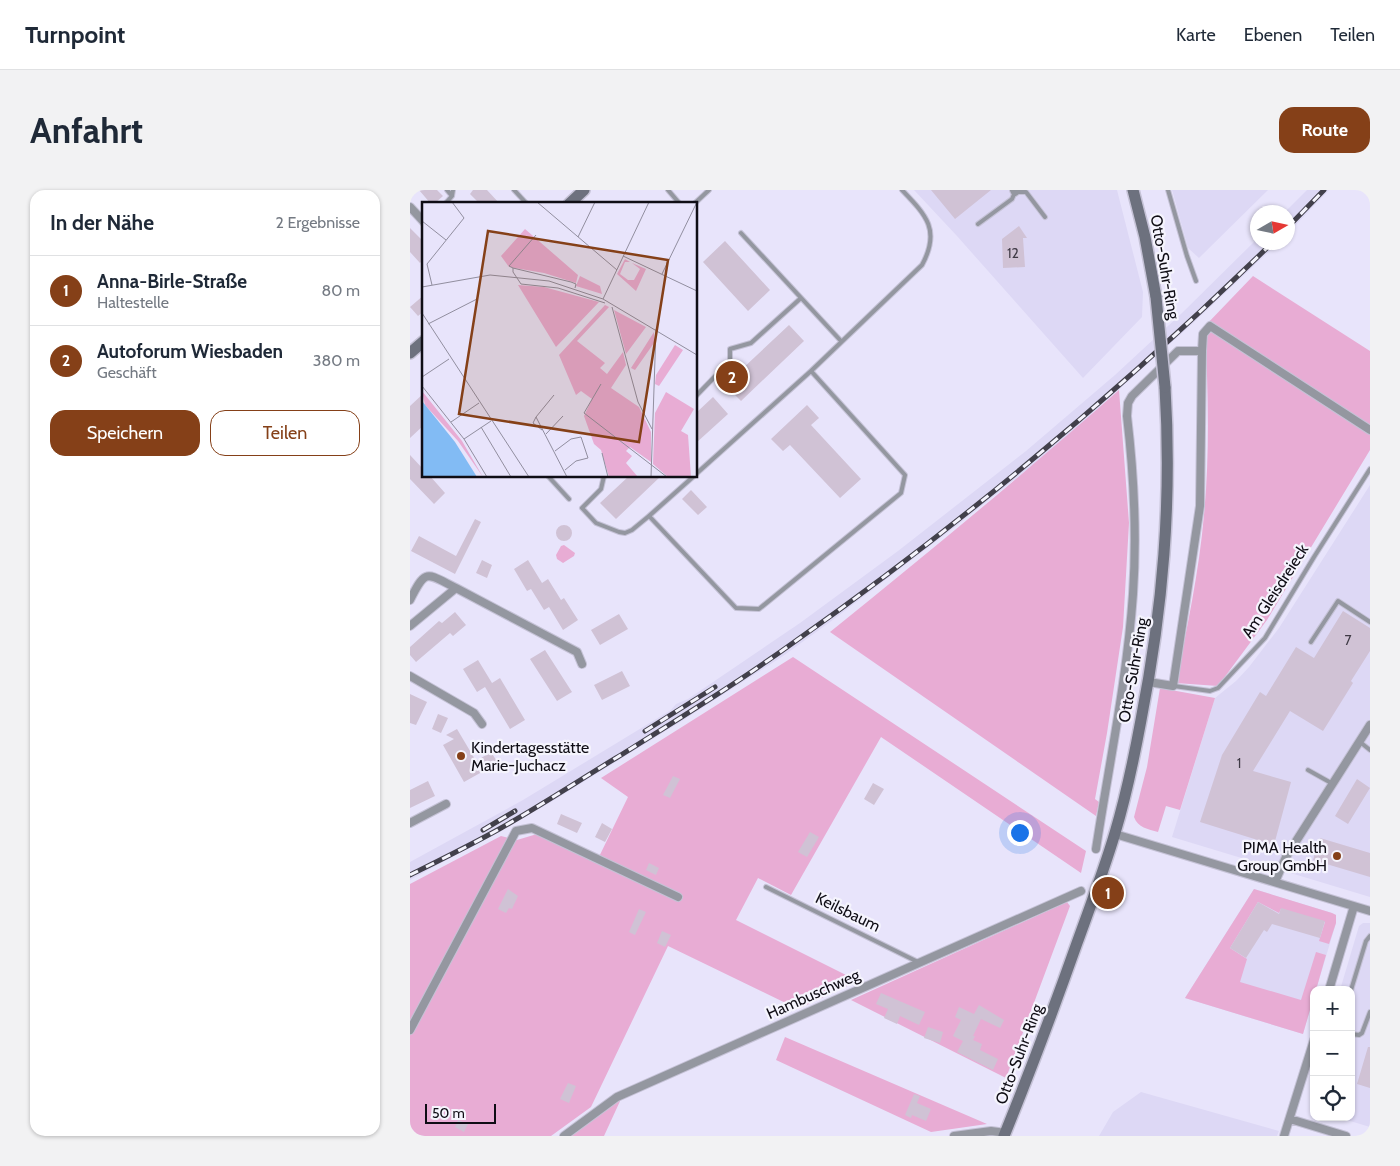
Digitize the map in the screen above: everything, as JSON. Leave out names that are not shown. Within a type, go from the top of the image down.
[{"type":"street","name":"Otto-Suhr-Ring","points":[[1005,1134],[1054,1008],[1115,834],[1130,775],[1149,682],[1160,606],[1166,545],[1168,468],[1165,387],[1156,297],[1133,190]]},
{"type":"street","points":[[571,202],[579,192]]},
{"type":"street","points":[[410,207],[422,220]]},
{"type":"street","points":[[1173,686],[1200,506],[1203,334],[1210,326],[1370,430]]},
{"type":"street","points":[[410,353],[422,343]]},
{"type":"street","points":[[1096,849],[1122,683],[1133,594],[1135,534],[1128,403],[1132,396],[1178,351],[1202,351]]},
{"type":"street","points":[[410,600],[420,580],[427,576],[433,576],[577,652],[582,664]]},
{"type":"street","points":[[410,626],[456,588]]},
{"type":"street","points":[[410,676],[474,713],[482,724]]},
{"type":"street","name":"Am Gleisdreieck","points":[[1149,682],[1173,686]]},
{"type":"street","points":[[1275,882],[1286,857],[1370,725]]},
{"type":"street","points":[[410,822],[446,804]]},
{"type":"street","points":[[410,1030],[516,831],[532,828],[678,897]]},
{"type":"street","points":[[1115,834],[1370,911]]},
{"type":"street","name":"Hambuschweg","points":[[564,1136],[617,1097],[1081,891]]},
{"type":"street","points":[[1330,986],[1354,906]]},
{"type":"street","points":[[1284,1136],[1310,1053]]},
{"type":"street","points":[[1290,1119],[1346,1136]]},
{"type":"street","points":[[954,1136],[991,1131],[1005,1134]]},
{"type":"lane","points":[[446,190],[452,196]]},
{"type":"lane","points":[[448,202],[452,196],[453,190]]},
{"type":"lane","points":[[514,190],[525,202]]},
{"type":"lane","points":[[668,190],[678,202]]},
{"type":"lane","points":[[696,202],[710,190]]},
{"type":"lane","points":[[698,472],[811,371],[922,265],[931,241],[930,228],[925,215],[902,190]]},
{"type":"lane","points":[[1168,190],[1186,256],[1196,281]]},
{"type":"lane","points":[[978,224],[1012,199],[1014,191],[1026,192],[1045,217]]},
{"type":"lane","points":[[741,233],[841,341]]},
{"type":"lane","points":[[698,394],[730,360],[730,349],[751,343],[801,298]]},
{"type":"lane","points":[[650,516],[736,608],[759,609],[901,493],[905,475],[811,371]]},
{"type":"lane","name":"Am Gleisdreieck","points":[[1173,686],[1210,692],[1218,688],[1266,638],[1314,557],[1370,469]]},
{"type":"lane","points":[[550,478],[569,499]]},
{"type":"lane","points":[[604,478],[601,489],[582,508],[596,523],[625,533],[650,516],[692,478]]},
{"type":"lane","points":[[1311,642],[1338,601],[1370,622]]},
{"type":"lane","points":[[1360,742],[1370,750]]},
{"type":"lane","points":[[1308,770],[1332,784]]},
{"type":"lane","name":"Keilsbaum","points":[[766,887],[918,962]]},
{"type":"lane","points":[[1352,986],[1366,940],[1370,936]]},
{"type":"lane","points":[[1355,1034],[1362,1033],[1370,1012]]},
{"type":"shaded area","points":[[914,190],[1117,190],[1143,292],[1142,317],[1083,378]]},
{"type":"shaded area","points":[[1172,190],[1268,190],[1253,205],[1250,205],[1250,208],[1199,258],[1188,248]]},
{"type":"shaded area","points":[[1307,190],[1329,190],[1295,226],[1295,205],[1292,205]]},
{"type":"shaded area","points":[[1250,246],[1250,250],[1271,250],[1191,325],[1049,452],[830,622],[783,656],[546,805],[410,880],[410,862],[523,800],[671,710],[676,704],[688,699],[800,623],[898,551],[1026,451],[1115,375]]},
{"type":"shaded area","points":[[1253,276],[1370,351],[1370,450],[1267,620],[1218,686],[1176,683],[1196,578],[1204,515],[1208,420],[1205,326]]},
{"type":"shaded area","points":[[1119,390],[1129,523],[1123,627],[1095,799],[1099,802],[1096,816],[830,632],[1048,452]]},
{"type":"shaded area","points":[[1370,485],[1370,897],[1172,837],[1215,698],[1236,681],[1249,667],[1279,628]]},
{"type":"shaded area","points":[[564,545],[575,553],[574,556],[563,563],[557,559],[556,555],[561,546]]},
{"type":"shaded area","points":[[793,657],[1086,851],[1081,873],[881,737],[791,895],[758,878],[736,920],[858,981],[798,1009],[668,946],[591,1107],[551,1136],[410,1136],[410,884],[501,836],[517,840],[537,834],[596,863],[628,797],[601,778]]},
{"type":"shaded area","points":[[1160,688],[1215,698],[1180,810],[1166,806],[1158,832],[1141,826],[1134,817],[1147,767]]},
{"type":"shaded area","points":[[1254,889],[1336,915],[1336,923],[1317,986],[1310,986],[1310,1010],[1303,1034],[1185,998]]},
{"type":"shaded area","points":[[1254,889],[1336,915],[1336,923],[1329,944],[1319,941],[1325,922],[1281,909],[1279,913],[1258,902],[1230,948],[1247,959],[1240,982],[1301,1000],[1316,952],[1326,955],[1317,986],[1310,986],[1310,1010],[1303,1034],[1185,998]]},
{"type":"shaded area","points":[[1067,902],[1070,906],[1006,1078],[851,1000]]},
{"type":"shaded area","points":[[1363,923],[1370,923],[1370,1127],[1350,1121],[1355,1121],[1355,986],[1341,986],[1359,926]]},
{"type":"shaded area","points":[[785,1037],[987,1124],[931,1132],[776,1060]]},
{"type":"shaded area","points":[[1141,1092],[1279,1131],[1277,1136],[1099,1136],[1113,1112]]},
{"type":"shaded area","points":[[621,1099],[604,1136],[571,1136]]},
{"type":"building","points":[[419,190],[437,190],[443,196],[436,202],[429,202]]},
{"type":"building","points":[[473,190],[487,190],[498,202],[478,202],[470,194]]},
{"type":"building","points":[[931,190],[991,190],[955,219]]},
{"type":"building","points":[[1019,226],[1027,238],[1023,238],[1025,267],[1003,268],[1002,239]]},
{"type":"building","points":[[410,228],[422,240],[422,261],[420,263],[410,252]]},
{"type":"building","points":[[725,241],[770,290],[748,311],[703,262]]},
{"type":"building","points":[[422,297],[422,313],[418,316],[410,307]]},
{"type":"building","points":[[789,325],[804,341],[741,401],[725,385]]},
{"type":"building","points":[[422,395],[422,427],[410,438],[410,406]]},
{"type":"building","points":[[713,397],[728,414],[698,441],[698,411]]},
{"type":"building","points":[[807,405],[819,418],[811,425],[861,479],[840,498],[790,445],[783,451],[771,439]]},
{"type":"building","points":[[410,455],[422,468],[422,478],[432,478],[445,493],[434,504],[410,479]]},
{"type":"building","points":[[627,478],[659,478],[616,519],[600,503]]},
{"type":"building","points":[[691,490],[707,507],[698,515],[682,499]]},
{"type":"building","points":[[475,519],[481,522],[455,574],[411,551],[419,536],[456,556]]},
{"type":"building","points":[[564,525],[570,527],[572,533],[570,539],[564,541],[558,539],[556,533],[558,527]]},
{"type":"building","points":[[482,560],[492,565],[487,578],[476,573]]},
{"type":"building","points":[[528,560],[542,583],[548,579],[561,600],[564,598],[578,620],[563,630],[549,607],[544,610],[531,589],[527,591],[514,569]]},
{"type":"building","points":[[1343,611],[1370,628],[1370,651],[1351,681],[1353,683],[1323,731],[1290,711],[1253,771],[1291,782],[1274,845],[1200,822],[1222,755],[1260,692],[1266,696],[1296,647],[1314,658]]},
{"type":"building","points":[[455,612],[466,625],[453,636],[450,633],[416,662],[410,655],[410,647],[439,621],[442,623]]},
{"type":"building","points":[[619,614],[628,629],[600,645],[591,630]]},
{"type":"building","points":[[545,650],[572,692],[557,701],[530,659]]},
{"type":"building","points":[[478,660],[492,683],[500,678],[525,720],[510,729],[485,687],[477,692],[463,669]]},
{"type":"building","points":[[622,671],[630,686],[602,700],[594,685]]},
{"type":"building","points":[[410,694],[427,702],[416,725],[410,723]]},
{"type":"building","points":[[438,714],[448,718],[441,733],[432,729]]},
{"type":"building","name":"Kindertagesstätte Marie-Juchacz","points":[[457,729],[476,761],[491,752],[498,763],[464,782],[443,745],[454,739],[446,735]]},
{"type":"building","points":[[673,776],[680,779],[670,798],[663,795]]},
{"type":"building","points":[[1357,779],[1370,788],[1348,824],[1335,816]]},
{"type":"building","points":[[428,781],[435,796],[410,808],[410,790]]},
{"type":"building","points":[[873,783],[884,789],[874,805],[864,799]]},
{"type":"building","points":[[561,814],[582,823],[577,833],[557,824]]},
{"type":"building","points":[[602,823],[612,829],[605,842],[595,837]]},
{"type":"building","points":[[810,832],[819,837],[807,857],[798,852]]},
{"type":"building","name":"PIMA Health Group GmbH","points":[[1320,838],[1370,853],[1370,877],[1313,860]]},
{"type":"building","points":[[649,863],[659,868],[656,875],[646,870]]},
{"type":"building","points":[[508,889],[518,896],[512,909],[509,908],[506,913],[498,909]]},
{"type":"building","points":[[1258,902],[1279,914],[1281,908],[1325,921],[1320,938],[1272,924],[1267,932],[1264,930],[1246,958],[1230,948]]},
{"type":"building","points":[[639,909],[646,912],[635,935],[629,932]]},
{"type":"building","points":[[662,931],[671,935],[665,947],[657,943]]},
{"type":"building","points":[[881,993],[925,1012],[919,1025],[900,1016],[897,1024],[884,1018],[888,1009],[876,1004]]},
{"type":"building","points":[[979,1005],[1004,1020],[1000,1028],[981,1019],[973,1036],[975,1036],[973,1040],[982,1044],[980,1050],[998,1059],[993,1070],[957,1052],[963,1041],[953,1036],[961,1020],[955,1017],[959,1007],[974,1014]]},
{"type":"building","points":[[928,1027],[943,1032],[940,1043],[924,1038]]},
{"type":"building","points":[[1368,1047],[1370,1047],[1370,1088],[1357,1084]]},
{"type":"building","points":[[568,1083],[576,1086],[569,1103],[560,1099]]},
{"type":"building","points":[[914,1094],[920,1096],[917,1103],[931,1109],[926,1121],[912,1115],[911,1118],[905,1115]]},
{"type":"building","points":[[458,1120],[468,1124],[464,1132],[455,1127]]},
{"type":"railway","points":[[1295,220],[1324,190]]},
{"type":"railway","points":[[410,875],[501,828],[639,744],[753,671],[860,595],[1043,451],[1160,349],[1265,250]]},
{"type":"railway","points":[[645,731],[715,687]]},
{"type":"railway","points":[[483,830],[515,811]]},
{"type":"place","name":"Autoforum Wiesbaden","points":[[732,377]]},
{"type":"place","name":"Kindertagesstätte Marie-Juchacz","points":[[461,756]]},
{"type":"place","name":"PIMA Health Group GmbH","points":[[1337,856]]},
{"type":"place","name":"Anna-Birle-Straße","points":[[1108,893]]}]
